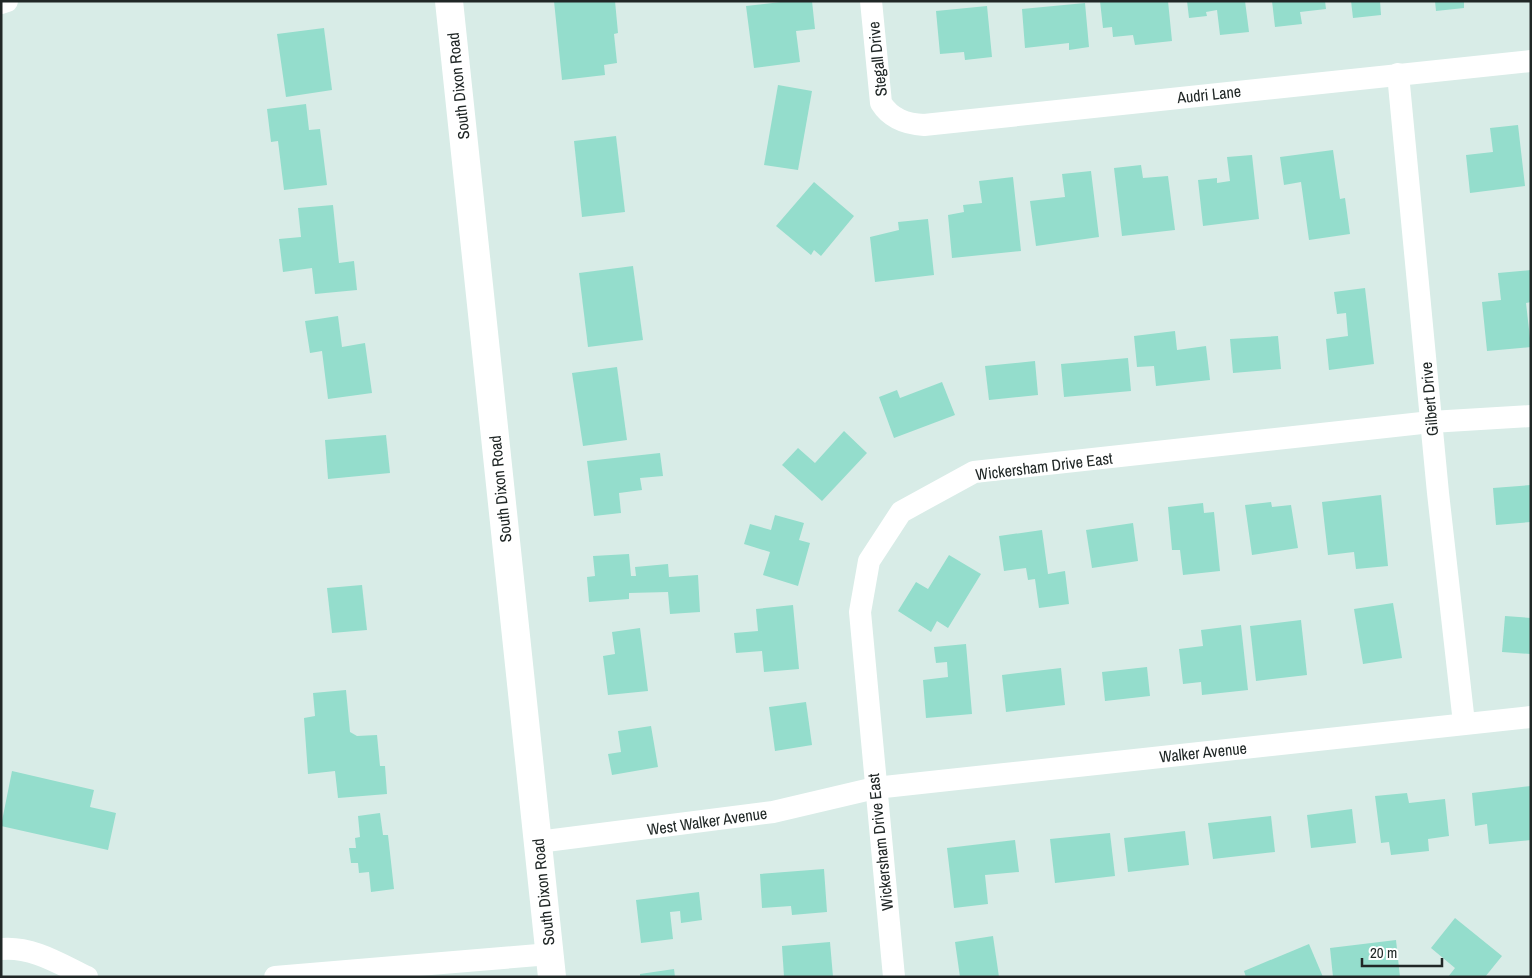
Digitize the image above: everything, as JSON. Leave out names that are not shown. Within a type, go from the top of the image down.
[{"type":"main road","name":"South Dixon Road","points":[[449,1],[551,965]]},
{"type":"street","points":[[1,3],[7,1]]},
{"type":"street","name":"Stegall Drive","points":[[871,1],[881,103],[890,114]]},
{"type":"street","name":"Audri Lane","points":[[890,114],[908,124],[924,125],[1531,61]]},
{"type":"street","name":"Gilbert Drive","points":[[1398,74],[1431,422],[1464,723]]},
{"type":"street","name":"Wickersham Drive East","points":[[894,977],[860,612],[868,561],[900,512],[974,472],[1431,422],[1531,416]]},
{"type":"street","name":"Walker Avenue","points":[[875,788],[1531,717]]},
{"type":"street","name":"West Walker Avenue","points":[[538,842],[773,812],[875,788]]},
{"type":"street","points":[[1,949],[14,948],[39,954],[87,977]]},
{"type":"street","points":[[275,977],[551,965]]},
{"type":"building","points":[[554,1],[615,1],[618,33],[614,34],[617,63],[604,65],[605,75],[562,80]]},
{"type":"building","points":[[789,1],[812,1],[815,29],[796,31],[800,62],[754,68],[746,6]]},
{"type":"building","points":[[1100,1],[1168,1],[1172,41],[1135,45],[1133,35],[1113,37],[1112,27],[1103,28]]},
{"type":"building","points":[[1187,1],[1245,1],[1249,32],[1220,35],[1217,10],[1206,12],[1207,16],[1189,18]]},
{"type":"building","points":[[1272,1],[1325,1],[1326,9],[1300,12],[1302,24],[1275,27]]},
{"type":"building","points":[[1351,1],[1380,1],[1381,15],[1353,18]]},
{"type":"building","points":[[1435,1],[1464,1],[1464,8],[1436,11]]},
{"type":"building","points":[[1085,3],[1089,47],[1069,50],[1069,43],[1025,48],[1022,9]]},
{"type":"building","points":[[987,6],[992,57],[965,60],[964,52],[940,54],[936,11]]},
{"type":"building","points":[[324,28],[332,90],[286,97],[277,34]]},
{"type":"building","points":[[778,85],[812,91],[798,170],[764,165]]},
{"type":"building","points":[[306,104],[309,130],[320,129],[327,185],[284,190],[278,141],[271,142],[267,109]]},
{"type":"building","points":[[1518,125],[1525,186],[1470,193],[1466,155],[1493,152],[1490,128]]},
{"type":"building","points":[[616,136],[625,212],[582,217],[574,141]]},
{"type":"building","points":[[1333,150],[1340,199],[1345,198],[1350,234],[1309,240],[1301,182],[1284,185],[1280,157]]},
{"type":"building","points":[[1252,155],[1259,219],[1203,226],[1198,180],[1217,178],[1217,183],[1230,181],[1227,157]]},
{"type":"building","points":[[1141,165],[1143,178],[1168,176],[1175,230],[1122,236],[1114,168]]},
{"type":"building","points":[[1091,171],[1099,237],[1036,246],[1030,201],[1065,197],[1062,174]]},
{"type":"building","points":[[1013,177],[1021,251],[952,258],[948,215],[964,212],[963,205],[982,203],[979,181]]},
{"type":"building","points":[[814,182],[854,216],[821,256],[814,250],[811,255],[776,226]]},
{"type":"building","points":[[333,205],[339,263],[354,261],[357,290],[315,294],[312,268],[283,272],[279,239],[301,237],[298,208]]},
{"type":"building","points":[[928,219],[934,275],[875,282],[870,237],[899,230],[898,222]]},
{"type":"building","points":[[633,266],[643,340],[588,347],[579,273]]},
{"type":"building","points":[[1531,270],[1531,302],[1526,303],[1531,347],[1487,351],[1482,302],[1501,300],[1498,273]]},
{"type":"building","points":[[1365,288],[1374,364],[1329,370],[1326,339],[1348,336],[1346,313],[1337,314],[1334,292]]},
{"type":"building","points":[[338,316],[342,347],[365,343],[372,393],[328,399],[322,351],[310,353],[305,321]]},
{"type":"building","points":[[1175,331],[1177,350],[1206,346],[1210,380],[1156,386],[1154,366],[1137,367],[1134,336]]},
{"type":"building","points":[[1278,336],[1281,369],[1233,373],[1230,339]]},
{"type":"building","points":[[1128,358],[1131,391],[1064,397],[1061,364]]},
{"type":"building","points":[[1035,361],[1038,395],[989,400],[985,366]]},
{"type":"building","points":[[617,367],[627,440],[583,446],[572,373]]},
{"type":"building","points":[[942,382],[955,415],[894,438],[879,397],[897,390],[900,398]]},
{"type":"building","points":[[844,431],[867,453],[822,501],[782,465],[798,448],[815,463]]},
{"type":"building","points":[[386,435],[390,473],[328,479],[325,440]]},
{"type":"building","points":[[660,453],[663,476],[640,478],[642,490],[619,493],[621,513],[594,516],[587,461]]},
{"type":"building","points":[[1531,485],[1531,522],[1496,525],[1493,488]]},
{"type":"building","points":[[1381,495],[1388,566],[1356,569],[1354,552],[1328,555],[1322,502]]},
{"type":"building","points":[[1271,502],[1272,507],[1291,505],[1298,548],[1252,555],[1245,505]]},
{"type":"building","points":[[1203,503],[1204,513],[1214,512],[1220,571],[1183,575],[1180,550],[1172,550],[1168,507]]},
{"type":"building","points":[[775,515],[804,523],[799,540],[810,543],[798,586],[763,575],[770,552],[744,544],[750,524],[771,530]]},
{"type":"building","points":[[1133,523],[1138,561],[1092,568],[1086,530]]},
{"type":"building","points":[[1042,530],[1048,574],[1065,571],[1069,604],[1039,608],[1035,579],[1028,580],[1026,568],[1004,571],[999,536]]},
{"type":"building","points":[[629,554],[631,576],[636,576],[635,567],[668,564],[669,577],[698,575],[700,612],[670,614],[668,592],[629,593],[629,599],[589,602],[587,577],[595,576],[593,556]]},
{"type":"building","points":[[949,555],[981,574],[948,628],[937,621],[931,632],[898,611],[916,582],[928,589]]},
{"type":"building","points":[[362,585],[367,630],[332,633],[327,588]]},
{"type":"building","points":[[1393,603],[1402,658],[1363,664],[1354,609]]},
{"type":"building","points":[[793,605],[799,669],[764,672],[762,651],[736,653],[734,633],[758,631],[756,609]]},
{"type":"building","points":[[1505,616],[1531,618],[1531,654],[1502,652]]},
{"type":"building","points":[[1301,620],[1307,675],[1256,681],[1250,626]]},
{"type":"building","points":[[1241,625],[1248,690],[1202,695],[1201,682],[1183,684],[1179,649],[1203,646],[1201,630]]},
{"type":"building","points":[[640,628],[648,691],[608,695],[603,656],[615,654],[612,632]]},
{"type":"building","points":[[966,644],[972,714],[926,718],[923,680],[948,677],[947,662],[936,663],[934,647]]},
{"type":"building","points":[[1147,667],[1150,696],[1105,701],[1102,672]]},
{"type":"building","points":[[1061,668],[1065,705],[1006,712],[1002,675]]},
{"type":"building","points":[[346,690],[350,732],[357,736],[377,735],[380,766],[385,766],[387,794],[338,798],[335,771],[308,774],[304,718],[315,716],[313,693]]},
{"type":"building","points":[[806,702],[812,745],[775,751],[769,707]]},
{"type":"building","points":[[651,726],[658,767],[612,775],[608,754],[621,752],[618,731]]},
{"type":"building","points":[[12,771],[94,790],[90,807],[116,813],[108,850],[1,826]]},
{"type":"building","points":[[1531,786],[1531,840],[1489,844],[1487,824],[1475,826],[1472,793]]},
{"type":"building","points":[[1407,793],[1409,803],[1445,799],[1449,836],[1428,839],[1429,851],[1391,855],[1389,842],[1381,843],[1375,796]]},
{"type":"building","points":[[1352,809],[1356,843],[1311,848],[1307,815]]},
{"type":"building","points":[[380,813],[383,835],[388,835],[394,889],[371,892],[369,872],[359,873],[358,863],[351,863],[349,848],[356,848],[355,838],[360,837],[358,816]]},
{"type":"building","points":[[1271,816],[1275,852],[1213,859],[1208,823]]},
{"type":"building","points":[[1185,831],[1189,865],[1128,872],[1124,838]]},
{"type":"building","points":[[1110,833],[1115,876],[1055,883],[1050,839]]},
{"type":"building","points":[[1015,840],[1019,872],[985,875],[988,904],[954,908],[947,848]]},
{"type":"building","points":[[824,869],[827,912],[792,915],[791,906],[762,908],[760,874]]},
{"type":"building","points":[[699,892],[702,920],[681,923],[680,911],[670,912],[673,939],[641,943],[636,900]]},
{"type":"building","points":[[1455,918],[1502,956],[1485,977],[1448,977],[1455,968],[1431,948]]},
{"type":"building","points":[[993,936],[999,977],[960,977],[955,942]]},
{"type":"building","points":[[1396,940],[1400,977],[1333,977],[1330,948]]},
{"type":"building","points":[[830,942],[833,977],[784,977],[782,946]]},
{"type":"building","points":[[1309,944],[1323,977],[1246,977],[1244,971]]},
{"type":"building","points":[[674,969],[675,977],[640,977],[640,974]]}]
